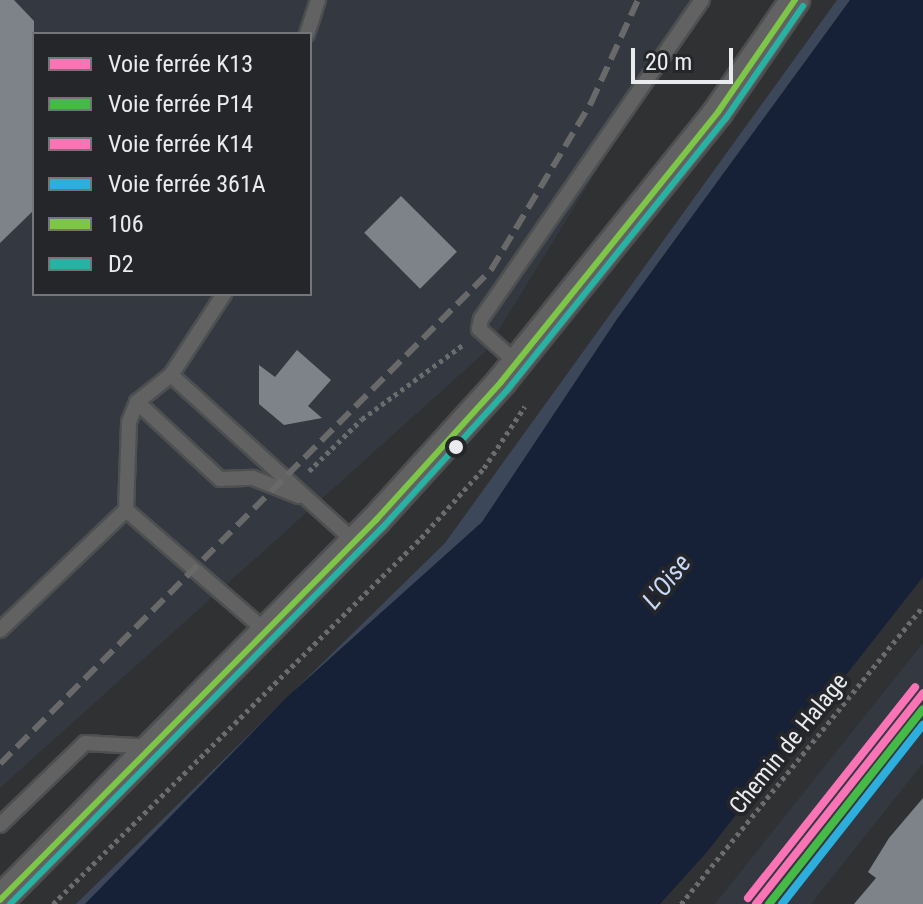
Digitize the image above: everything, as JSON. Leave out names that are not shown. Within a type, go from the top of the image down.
[{"type":"street","points":[[0,900],[355,542],[517,363],[718,112],[795,0]]},
{"type":"lane","points":[[308,32],[318,0]]},
{"type":"lane","points":[[517,363],[479,329],[702,0]]},
{"type":"lane","points":[[0,630],[126,510],[129,422],[137,402],[171,375],[223,296]]},
{"type":"lane","points":[[171,375],[355,542]]},
{"type":"lane","points":[[137,402],[220,479],[253,478],[308,499]]},
{"type":"lane","points":[[126,510],[267,632]]},
{"type":"lane","points":[[0,825],[85,743],[131,740],[154,748]]},
{"type":"path","points":[[294,486],[362,419],[479,329]]},
{"type":"path","name":"Chemin de Halage","points":[[681,904],[923,606]]},
{"type":"shaded area","points":[[0,0],[702,0],[485,352],[0,788]]},
{"type":"shaded area","points":[[837,0],[877,0],[460,555],[119,904],[76,904],[445,543]]},
{"type":"shaded area","points":[[923,643],[923,763],[811,904],[715,904]]},
{"type":"water","name":"L'Oise","points":[[850,0],[923,0],[923,577],[706,853],[660,904],[85,904],[287,697],[482,522],[617,319]]},
{"type":"building","points":[[0,0],[14,0],[34,21],[32,212],[0,243]]},
{"type":"building","points":[[401,196],[457,252],[420,289],[364,233]]},
{"type":"building","points":[[297,350],[331,380],[308,406],[322,418],[284,425],[259,404],[259,365],[275,377]]},
{"type":"building","points":[[923,798],[923,904],[854,904],[876,878],[868,872],[889,838]]},
{"type":"railway","points":[[0,764],[491,270],[591,103],[638,0]]},
{"type":"rail line","name":"K14","points":[[748,898],[915,687]]},
{"type":"rail line","name":"K13","points":[[756,904],[923,693]]},
{"type":"rail line","name":"P14","points":[[769,904],[923,709]]},
{"type":"rail line","name":"361A","points":[[782,904],[923,725]]},
{"type":"transit line","name":"106","points":[[0,900],[376,520],[501,382],[718,112],[795,0]]},
{"type":"transit line","name":"D2","points":[[10,904],[383,527],[508,389],[726,118],[803,6]]}]
